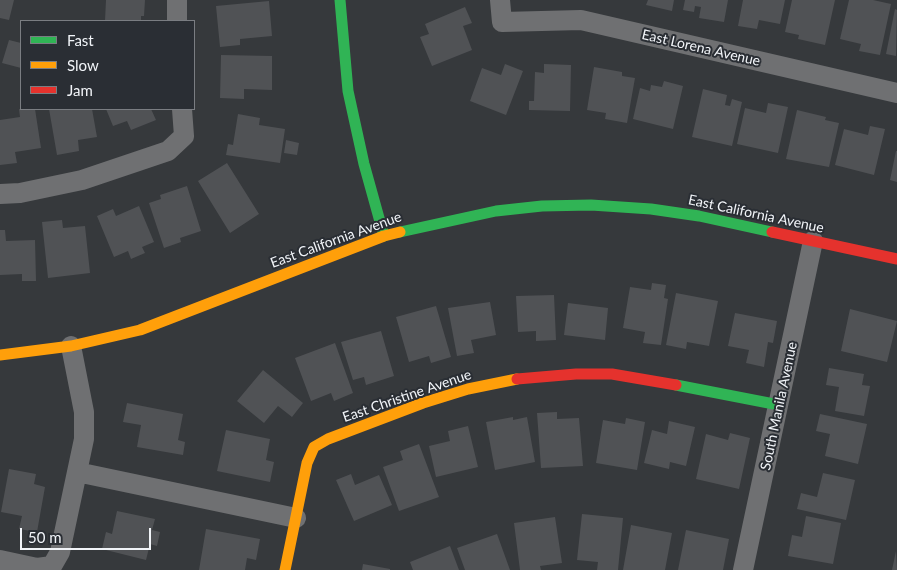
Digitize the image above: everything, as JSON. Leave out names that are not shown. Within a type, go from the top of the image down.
[{"type":"street","points":[[177,0],[177,20]]},
{"type":"street","points":[[340,0],[348,91],[364,164],[384,236]]},
{"type":"street","name":"East Lorena Avenue","points":[[500,0],[502,22],[581,20],[897,93]]},
{"type":"street","points":[[0,194],[82,180],[168,151],[184,136],[182,110]]},
{"type":"street","name":"East California Avenue","points":[[0,355],[71,346],[140,330],[384,236],[447,220],[496,211],[542,206],[591,205],[651,209],[699,216],[897,259]]},
{"type":"street","name":"South Manila Avenue","points":[[743,570],[813,242]]},
{"type":"street","points":[[0,560],[37,568],[52,566],[60,552],[84,439],[84,412],[71,346]]},
{"type":"street","name":"East Christine Avenue","points":[[296,518],[307,463],[314,447],[328,439],[423,403],[468,389],[524,378],[576,374],[612,374],[658,381],[779,405]]},
{"type":"street","points":[[77,472],[296,518],[285,570]]},
{"type":"building","points":[[0,0],[14,0],[9,20],[0,18]]},
{"type":"building","points":[[106,0],[145,0],[144,16],[141,16],[141,20],[105,20]]},
{"type":"building","points":[[648,0],[674,0],[672,11],[646,5]]},
{"type":"building","points":[[685,0],[728,0],[724,22],[699,18],[701,7],[695,6],[694,12],[683,10]]},
{"type":"building","points":[[743,0],[785,0],[780,24],[759,20],[757,29],[738,26]]},
{"type":"building","points":[[792,0],[835,0],[825,45],[798,39],[799,35],[785,32]]},
{"type":"building","points":[[849,0],[873,0],[891,4],[880,55],[859,51],[861,44],[840,39]]},
{"type":"building","points":[[269,1],[272,36],[240,39],[240,45],[220,47],[216,6]]},
{"type":"building","points":[[465,7],[472,23],[463,26],[472,50],[432,66],[420,37],[429,34],[425,24]]},
{"type":"building","points":[[895,9],[897,10],[896,56],[886,54]]},
{"type":"building","points":[[9,40],[20,43],[20,68],[2,63]]},
{"type":"building","points":[[221,55],[272,56],[272,90],[244,89],[244,99],[220,98]]},
{"type":"building","points":[[505,64],[523,71],[506,115],[470,101],[482,68],[501,75]]},
{"type":"building","points":[[544,64],[571,65],[570,111],[529,110],[529,101],[534,101],[535,72],[544,73]]},
{"type":"building","points":[[594,67],[622,72],[622,76],[635,78],[627,123],[605,119],[606,113],[587,110]]},
{"type":"building","points":[[664,81],[683,86],[673,129],[633,119],[640,88],[650,91],[651,85],[662,87]]},
{"type":"building","points":[[703,89],[727,95],[725,105],[730,106],[732,99],[742,102],[732,146],[692,137]]},
{"type":"building","points":[[768,103],[788,107],[778,153],[737,144],[745,108],[766,113]]},
{"type":"building","points":[[19,109],[35,110],[41,148],[15,152],[17,163],[0,165],[0,120],[20,117]]},
{"type":"building","points":[[49,110],[92,110],[97,137],[78,140],[79,151],[57,155]]},
{"type":"building","points":[[106,110],[151,110],[156,120],[131,130],[127,121],[113,126]]},
{"type":"building","points":[[797,110],[826,117],[825,120],[839,123],[829,167],[786,159]]},
{"type":"building","points":[[238,114],[260,118],[259,125],[285,129],[280,163],[226,155],[228,144],[233,145]]},
{"type":"building","points":[[870,126],[885,129],[874,175],[835,165],[844,129],[868,135]]},
{"type":"building","points":[[286,140],[299,143],[297,155],[284,153]]},
{"type":"building","points":[[897,151],[897,182],[890,180]]},
{"type":"building","points":[[227,163],[259,214],[230,233],[198,181]]},
{"type":"building","points":[[187,186],[201,231],[180,238],[181,242],[164,248],[149,203],[161,199],[160,195]]},
{"type":"building","points":[[139,206],[154,242],[142,247],[145,253],[131,259],[128,251],[114,257],[97,216],[113,209],[116,216]]},
{"type":"building","points":[[62,220],[63,228],[85,226],[90,273],[48,278],[42,222]]},
{"type":"building","points":[[0,230],[5,230],[6,241],[35,240],[36,281],[22,281],[22,274],[0,275]]},
{"type":"building","points":[[652,283],[666,285],[664,298],[668,299],[661,345],[643,343],[645,332],[623,328],[630,287],[651,290]]},
{"type":"building","points":[[676,293],[718,301],[709,346],[687,342],[686,349],[666,345]]},
{"type":"building","points":[[554,295],[556,340],[536,341],[536,331],[518,332],[516,296]]},
{"type":"building","points":[[490,302],[496,335],[471,340],[474,353],[457,356],[448,308]]},
{"type":"building","points":[[568,303],[608,308],[605,340],[564,335]]},
{"type":"building","points":[[436,306],[451,357],[431,363],[429,356],[409,362],[396,317]]},
{"type":"building","points":[[850,309],[897,321],[887,362],[841,351]]},
{"type":"building","points":[[735,313],[777,321],[773,343],[768,342],[764,367],[746,363],[749,350],[728,346]]},
{"type":"building","points":[[381,331],[394,376],[366,385],[364,377],[353,380],[341,342]]},
{"type":"building","points":[[335,343],[353,393],[334,401],[331,393],[311,401],[295,358]]},
{"type":"building","points":[[829,368],[864,374],[862,385],[870,386],[864,416],[835,411],[839,387],[826,385]]},
{"type":"building","points":[[263,370],[303,403],[292,417],[278,406],[264,423],[237,401]]},
{"type":"building","points":[[127,403],[183,414],[178,440],[185,442],[183,455],[137,447],[141,425],[123,422]]},
{"type":"building","points":[[557,412],[557,419],[579,418],[583,466],[541,468],[537,413]]},
{"type":"building","points":[[820,414],[867,424],[858,464],[825,456],[830,434],[816,431]]},
{"type":"building","points":[[513,417],[513,420],[527,417],[535,462],[495,470],[486,422]]},
{"type":"building","points":[[626,418],[645,422],[637,470],[596,463],[603,420],[625,424]]},
{"type":"building","points":[[669,421],[695,427],[686,466],[670,462],[669,469],[644,463],[652,430],[667,434]]},
{"type":"building","points":[[468,426],[478,467],[436,477],[429,446],[450,441],[448,431]]},
{"type":"building","points":[[226,430],[270,439],[266,460],[274,462],[270,482],[217,471]]},
{"type":"building","points":[[730,433],[750,438],[739,489],[696,479],[706,434],[728,440]]},
{"type":"building","points":[[419,444],[439,497],[399,511],[383,467],[403,460],[400,451]]},
{"type":"building","points":[[9,469],[36,474],[34,484],[45,487],[37,532],[19,529],[22,516],[1,512]]},
{"type":"building","points":[[823,473],[855,480],[846,520],[797,509],[801,493],[817,497]]},
{"type":"building","points":[[351,474],[355,485],[379,475],[392,505],[354,521],[336,480]]},
{"type":"building","points":[[117,511],[155,519],[152,530],[160,532],[157,546],[150,544],[146,560],[102,549],[106,532],[112,534]]},
{"type":"building","points":[[582,514],[623,518],[618,570],[597,570],[598,562],[577,560]]},
{"type":"building","points":[[806,516],[841,523],[833,564],[788,556],[792,535],[802,537]]},
{"type":"building","points":[[555,517],[562,563],[540,566],[541,570],[520,570],[514,523]]},
{"type":"building","points":[[631,525],[672,533],[665,570],[623,570]]},
{"type":"building","points":[[206,529],[260,539],[256,560],[247,558],[245,570],[199,570]]},
{"type":"building","points":[[686,530],[729,539],[723,570],[678,570]]},
{"type":"building","points":[[497,534],[510,570],[465,570],[457,548]]},
{"type":"building","points":[[450,546],[459,570],[413,570],[410,562]]},
{"type":"building","points":[[896,551],[897,570],[892,570]]},
{"type":"building","points":[[363,564],[390,569],[390,570],[362,570]]},
{"type":"traffic: fast","points":[[340,0],[348,91],[364,164],[384,236]]},
{"type":"traffic: fast","points":[[400,232],[496,211],[542,206],[591,205],[651,209],[699,216],[772,232]]},
{"type":"traffic: fast","points":[[676,385],[779,405]]},
{"type":"traffic: slow","points":[[0,355],[71,346],[140,330],[384,236],[400,232]]},
{"type":"traffic: slow","points":[[285,570],[307,463],[314,447],[328,439],[423,403],[468,389],[517,379]]},
{"type":"traffic: jam","points":[[772,232],[897,259]]},
{"type":"traffic: jam","points":[[517,379],[576,374],[612,374],[676,385]]}]
